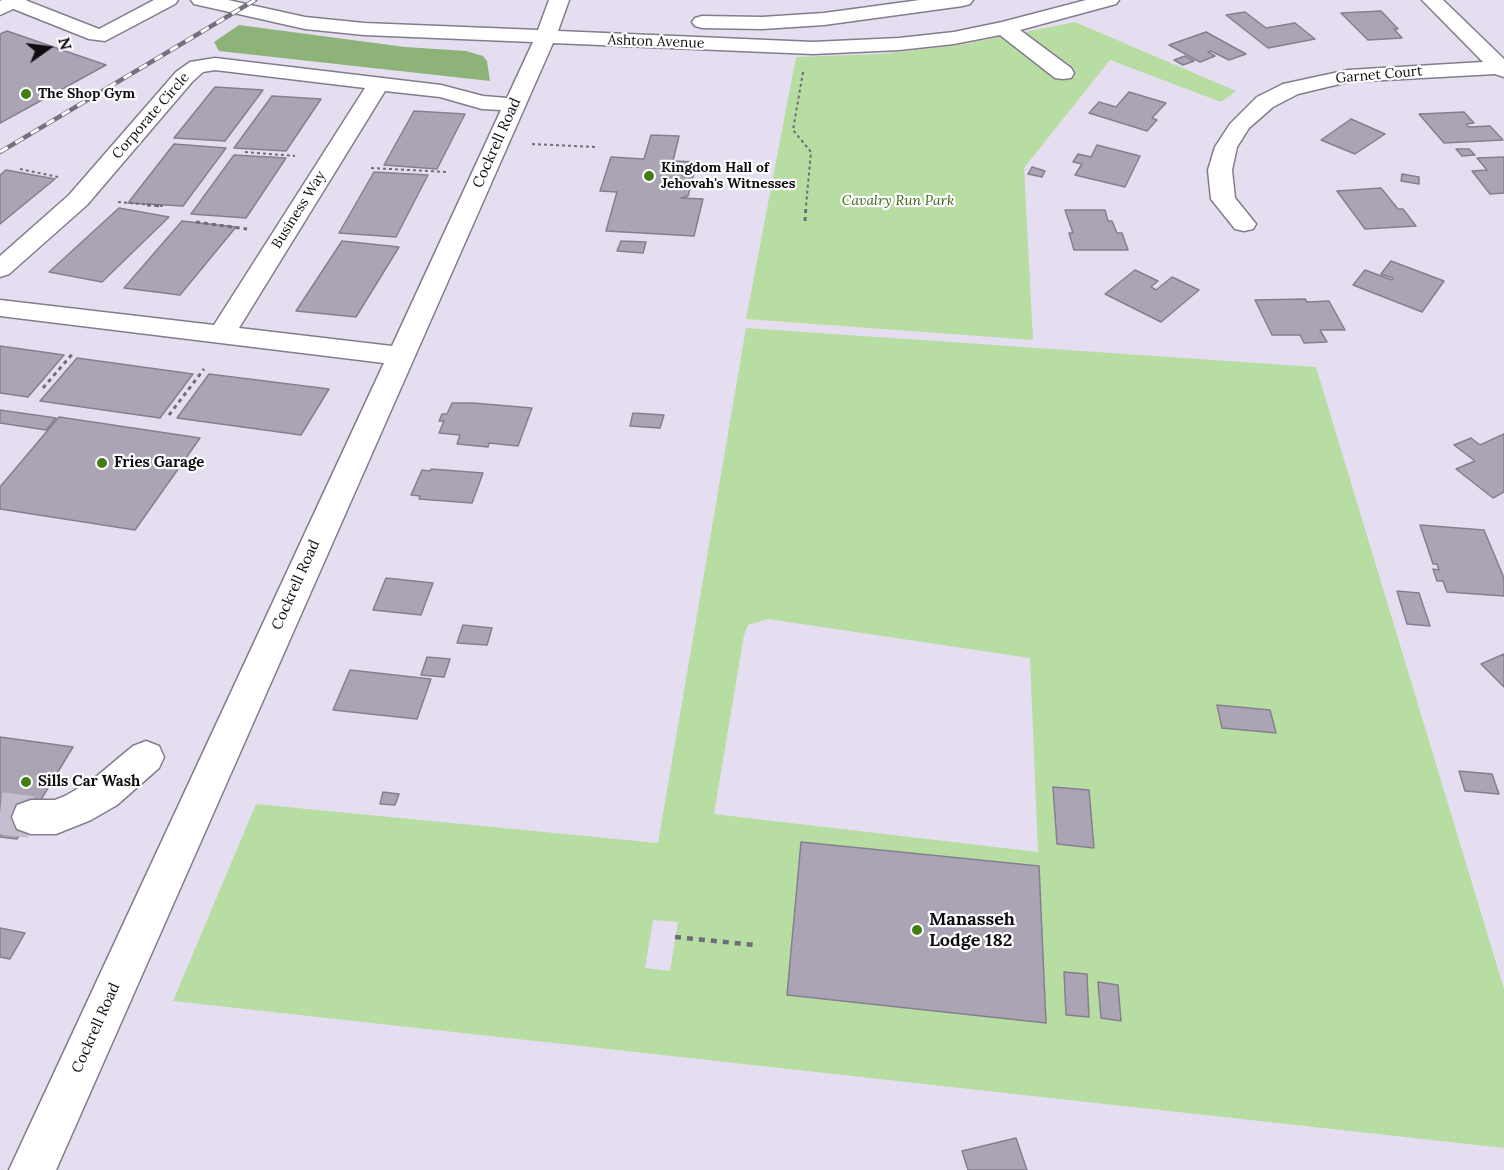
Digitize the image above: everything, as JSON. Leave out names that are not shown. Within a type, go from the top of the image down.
[{"type":"street","points":[[10,4],[96,35],[105,35],[168,0]]},
{"type":"street","name":"Ashton Avenue","points":[[201,0],[238,10],[339,27],[422,33],[553,18],[808,48],[899,44],[954,38],[1004,28],[1109,0]]},
{"type":"street","points":[[742,23],[744,0]]},
{"type":"street","name":"Ashton Avenue","points":[[685,22],[742,23],[872,14],[963,0]]},
{"type":"street","points":[[1432,0],[1503,68]]},
{"type":"street","points":[[396,11],[495,15]]},
{"type":"street","name":"Cockrell Road","points":[[32,1170],[553,18]]},
{"type":"street","points":[[1004,28],[1063,73]]},
{"type":"street","name":"Corporate Circle","points":[[0,269],[78,200],[184,77],[197,66],[215,64],[378,84]]},
{"type":"street","name":"Garnet Court","points":[[1244,224],[1223,199],[1220,170],[1226,147],[1241,124],[1264,102],[1291,89],[1348,76],[1503,68]]},
{"type":"street","points":[[378,84],[441,91],[482,102],[514,105]]},
{"type":"street","name":"Business Way","points":[[221,335],[378,84]]},
{"type":"street","points":[[0,308],[401,356]]},
{"type":"street","points":[[30,817],[56,817],[78,808],[104,793],[146,757]]},
{"type":"path","points":[[805,221],[811,152],[794,134],[793,126],[808,48]]},
{"type":"path","points":[[793,126],[798,126]]},
{"type":"path","points":[[532,144],[595,147]]},
{"type":"path","points":[[245,152],[295,156]]},
{"type":"path","points":[[371,168],[447,172]]},
{"type":"path","points":[[21,169],[59,177]]},
{"type":"path","points":[[118,202],[163,206]]},
{"type":"path","points":[[196,222],[247,229]]},
{"type":"path","points":[[43,388],[74,352]]},
{"type":"path","points":[[169,415],[204,369]]},
{"type":"path","points":[[675,937],[755,945]]},
{"type":"green space","name":"Cavalry Run Park","points":[[1075,22],[1236,91],[1221,102],[1110,60],[1024,168],[1033,340],[746,319],[796,57],[879,54],[959,45]]},
{"type":"green space","points":[[239,25],[405,47],[466,51],[483,56],[487,61],[490,81],[219,51],[214,42]]},
{"type":"green space","points":[[746,328],[1316,367],[1504,989],[1504,1148],[173,1001],[256,804],[658,843]],"holes":[[[768,619],[1030,658],[1038,852],[714,814],[744,635],[748,625]],[[1218,705],[1270,710],[1276,733],[1222,728]],[[1053,787],[1089,790],[1094,848],[1057,844]],[[802,842],[1038,866],[1046,1023],[787,995]],[[653,920],[678,922],[670,971],[645,968]],[[1064,972],[1086,975],[1089,1017],[1066,1015]],[[1098,983],[1118,985],[1120,1020],[1101,1018]]]},
{"type":"building","points":[[1381,11],[1398,29],[1394,29],[1402,38],[1368,40],[1341,13]]},
{"type":"building","points":[[1245,12],[1266,28],[1295,23],[1315,39],[1268,48],[1226,15]]},
{"type":"building","name":"The Shop Gym","points":[[7,31],[106,65],[0,123],[0,34]]},
{"type":"building","points":[[1206,32],[1246,54],[1229,60],[1211,51],[1208,52],[1215,56],[1200,62],[1169,45]]},
{"type":"building","points":[[1185,56],[1194,61],[1183,65],[1174,60]]},
{"type":"building","points":[[215,87],[263,90],[225,141],[174,138]]},
{"type":"building","points":[[1129,92],[1166,103],[1152,118],[1157,120],[1147,131],[1089,113],[1099,102],[1116,107]]},
{"type":"building","points":[[272,96],[321,99],[286,151],[234,148]]},
{"type":"building","points":[[414,111],[465,114],[437,169],[384,165]]},
{"type":"building","points":[[1464,112],[1474,123],[1466,124],[1469,127],[1490,126],[1503,140],[1444,143],[1419,114]]},
{"type":"building","points":[[1351,119],[1385,134],[1355,154],[1321,140]]},
{"type":"building","name":"Kingdom Hall of Jehovah's Witnesses","points":[[651,135],[679,136],[673,161],[697,162],[688,196],[681,198],[703,199],[694,236],[606,231],[617,192],[600,191],[611,157],[644,159]]},
{"type":"building","points":[[174,144],[226,148],[183,206],[128,203]]},
{"type":"building","points":[[1097,145],[1140,156],[1125,187],[1075,175],[1082,164],[1073,162],[1078,154],[1091,157]]},
{"type":"building","points":[[1456,149],[1469,149],[1475,155],[1462,156]]},
{"type":"building","points":[[234,155],[286,158],[246,218],[191,214]]},
{"type":"building","points":[[1504,157],[1504,193],[1490,194],[1472,171],[1487,170],[1477,158]]},
{"type":"building","points":[[1032,167],[1045,171],[1042,177],[1028,174]]},
{"type":"building","points":[[6,170],[55,179],[0,224],[0,175]]},
{"type":"building","points":[[374,172],[428,175],[396,237],[339,233]]},
{"type":"building","points":[[1402,174],[1419,177],[1419,184],[1401,181]]},
{"type":"building","points":[[1381,188],[1398,209],[1403,209],[1416,226],[1365,229],[1337,191]]},
{"type":"building","points":[[119,208],[169,217],[102,282],[49,272]]},
{"type":"building","points":[[1065,210],[1105,210],[1108,221],[1112,221],[1117,233],[1122,233],[1128,250],[1074,250],[1069,233],[1073,233]]},
{"type":"building","points":[[182,221],[236,227],[180,295],[124,288]]},
{"type":"building","points":[[342,241],[399,247],[356,317],[296,311]]},
{"type":"building","points":[[621,241],[646,242],[643,253],[617,251]]},
{"type":"building","points":[[1391,261],[1444,281],[1422,312],[1353,285],[1365,270],[1392,280],[1393,278],[1381,274]]},
{"type":"building","points":[[1135,270],[1158,281],[1151,287],[1156,290],[1172,277],[1199,290],[1161,322],[1105,294]]},
{"type":"building","points":[[1305,299],[1307,302],[1329,301],[1345,330],[1320,330],[1327,342],[1304,343],[1300,335],[1272,335],[1255,300]]},
{"type":"building","points":[[0,346],[64,355],[28,397],[0,393]]},
{"type":"building","points":[[77,358],[193,374],[160,418],[40,401]]},
{"type":"building","points":[[209,374],[329,389],[301,435],[177,418]]},
{"type":"building","points":[[452,403],[532,408],[518,446],[489,443],[488,447],[457,444],[460,435],[439,433],[444,421],[439,421],[442,414],[447,414]]},
{"type":"building","points":[[0,410],[56,418],[46,430],[0,423]]},
{"type":"building","points":[[633,413],[664,415],[660,428],[630,426]]},
{"type":"building","name":"Fries Garage","points":[[59,417],[200,438],[135,530],[0,509],[0,487]]},
{"type":"building","points":[[1504,434],[1504,492],[1493,498],[1456,469],[1475,461],[1454,445],[1471,438],[1480,445]]},
{"type":"building","points":[[431,469],[483,473],[472,503],[419,499],[420,496],[411,495],[422,470],[430,471]]},
{"type":"building","points":[[1420,525],[1484,530],[1504,578],[1504,596],[1447,592],[1443,581],[1437,581],[1433,569],[1439,570],[1437,564],[1433,564]]},
{"type":"building","points":[[386,578],[433,583],[421,615],[373,610]]},
{"type":"building","points":[[1397,591],[1419,593],[1430,626],[1407,624]]},
{"type":"building","points":[[463,625],[492,628],[487,645],[457,643]]},
{"type":"building","points":[[1504,654],[1504,687],[1481,664]]},
{"type":"building","points":[[427,657],[450,659],[444,677],[421,675]]},
{"type":"building","points":[[350,670],[431,679],[417,719],[333,710]]},
{"type":"building","points":[[1217,705],[1270,710],[1276,733],[1222,728]]},
{"type":"building","name":"Sills Car Wash","points":[[0,737],[73,747],[17,839],[0,837]]},
{"type":"building","points":[[1459,771],[1492,774],[1499,794],[1465,791]]},
{"type":"building","points":[[1053,787],[1089,790],[1094,848],[1057,844]]},
{"type":"building","points":[[383,792],[399,794],[395,805],[380,804]]},
{"type":"building","name":"Manasseh Lodge 182","points":[[801,842],[1039,866],[1046,1023],[787,995]]},
{"type":"building","points":[[0,928],[25,933],[10,959],[0,957]]},
{"type":"building","points":[[1064,972],[1087,974],[1089,1017],[1066,1015]]},
{"type":"building","points":[[1098,982],[1118,985],[1121,1021],[1101,1018]]},
{"type":"building","points":[[1016,1138],[1027,1170],[968,1170],[962,1151]]},
{"type":"tunnel","points":[[0,813],[31,817]]},
{"type":"railway","points":[[0,152],[255,0]]},
{"type":"place","name":"The Shop Gym","points":[[26,94]]},
{"type":"place","name":"Kingdom Hall of Jehovah's Witnesses","points":[[649,176]]},
{"type":"place","name":"Fries Garage","points":[[102,463]]},
{"type":"place","name":"Sills Car Wash","points":[[26,782]]},
{"type":"place","name":"Manasseh Lodge 182","points":[[917,930]]}]
